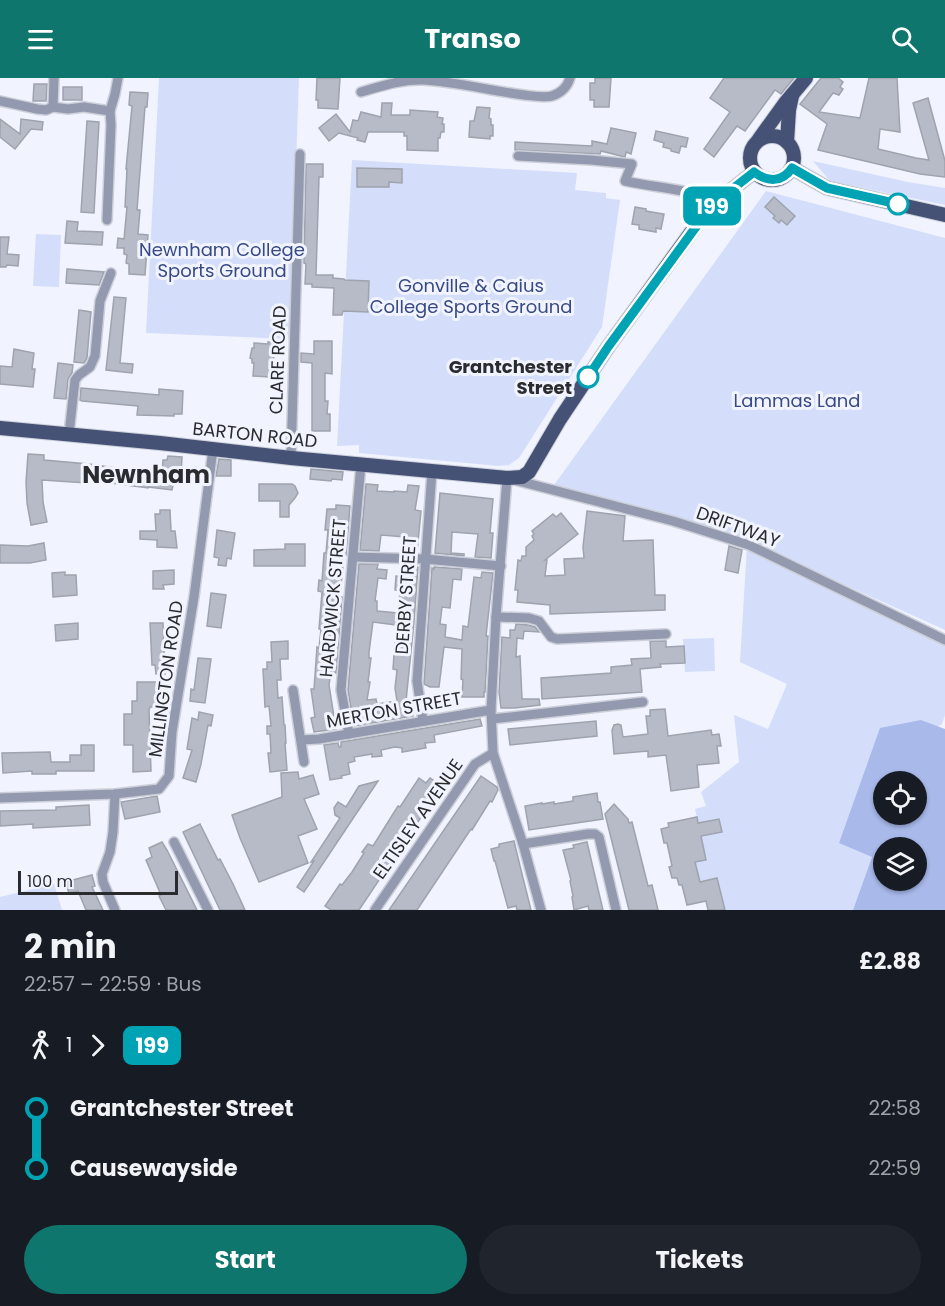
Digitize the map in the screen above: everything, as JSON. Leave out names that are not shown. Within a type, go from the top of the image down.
[{"type":"main road","points":[[759,139],[774,136],[787,142],[792,150],[794,162],[792,168],[783,177],[766,180],[760,177],[754,172],[750,153],[754,145],[785,103],[806,78]]},
{"type":"main road","points":[[787,142],[789,110],[793,94]]},
{"type":"main road","points":[[792,168],[827,188],[945,215]]},
{"type":"main road","points":[[507,478],[522,477],[529,472],[560,418],[608,347],[700,220],[716,202],[754,172]]},
{"type":"main road","name":"BARTON ROAD","points":[[0,428],[507,478]]},
{"type":"street","points":[[53,107],[54,78]]},
{"type":"street","points":[[107,220],[110,111],[116,94],[118,78]]},
{"type":"street","points":[[361,92],[395,82],[423,80],[545,97],[553,96],[566,88],[570,78]]},
{"type":"street","points":[[0,101],[46,110],[53,107],[68,109],[84,107],[110,111]]},
{"type":"street","name":"CLARE ROAD","points":[[291,458],[300,154]]},
{"type":"street","points":[[518,156],[632,164],[625,181],[705,196],[716,202]]},
{"type":"street","points":[[69,434],[75,382],[79,375],[90,367],[95,356],[100,301],[111,273]]},
{"type":"street","name":"MILLINGTON ROAD","points":[[0,798],[115,794],[159,789],[169,776],[172,732],[194,597],[213,449]]},
{"type":"street","name":"HARDWICK STREET","points":[[348,734],[341,690],[362,464]]},
{"type":"street","name":"DERBY STREET","points":[[423,721],[417,681],[432,471]]},
{"type":"street","points":[[507,478],[491,715],[493,753],[523,844],[540,910]]},
{"type":"street","name":"DRIFTWAY","points":[[507,478],[673,521],[749,545],[945,640]]},
{"type":"street","points":[[354,557],[501,566]]},
{"type":"street","points":[[496,617],[529,618],[539,621],[551,637],[557,639],[666,634]]},
{"type":"street","points":[[293,690],[304,762]]},
{"type":"street","name":"MERTON STREET","points":[[301,740],[423,721],[643,702]]},
{"type":"street","name":"ELTISLEY AVENUE","points":[[375,910],[475,764],[493,753]]},
{"type":"street","points":[[115,794],[110,852],[102,874],[103,882],[116,910]]},
{"type":"street","points":[[523,844],[595,834],[599,837],[616,910]]},
{"type":"street","points":[[174,842],[208,910]]},
{"type":"green space","name":"Newnham College Sports Ground","points":[[159,78],[299,78],[290,339],[146,333]]},
{"type":"green space","name":"Gonville & Caius College Sports Ground","points":[[352,160],[577,173],[575,190],[606,193],[606,198],[620,200],[602,327],[519,458],[509,465],[359,453],[359,445],[337,446]]},
{"type":"green space","points":[[813,161],[945,188],[945,205],[830,181]]},
{"type":"green space","name":"Lammas Land","points":[[766,191],[945,238],[945,630],[741,538],[554,485]]},
{"type":"green space","points":[[36,234],[61,235],[59,287],[33,286]]},
{"type":"green space","points":[[747,546],[945,645],[945,715],[942,724],[938,727],[921,720],[887,771],[873,771],[873,791],[839,842],[872,857],[853,910],[725,910],[717,879],[699,883],[686,864],[706,860],[701,836],[722,831],[719,819],[698,823],[695,809],[706,806],[701,792],[739,762],[734,715],[768,729],[787,684],[740,662]]},
{"type":"green space","points":[[714,638],[715,671],[685,672],[683,639]]},
{"type":"green space","points":[[54,884],[62,910],[0,910],[0,897]]},
{"type":"shaded area","points":[[921,720],[945,729],[945,910],[853,910],[872,857],[839,843],[880,728]]},
{"type":"building","points":[[317,78],[340,78],[338,109],[318,108]]},
{"type":"building","points":[[595,78],[611,78],[609,107],[594,107],[594,100],[590,100],[590,83],[595,83]]},
{"type":"building","points":[[724,78],[794,78],[781,94],[775,90],[745,131],[737,126],[714,157],[704,149],[730,112],[710,98]]},
{"type":"building","points":[[821,78],[838,78],[843,82],[840,87],[843,89],[839,95],[833,93],[819,112],[860,118],[869,78],[897,78],[900,132],[880,129],[878,149],[929,160],[913,103],[928,98],[945,161],[945,177],[920,174],[818,150],[827,124],[800,104]]},
{"type":"building","points":[[34,84],[47,84],[46,101],[33,101]]},
{"type":"building","points":[[63,87],[82,87],[82,100],[63,100]]},
{"type":"building","points":[[130,92],[148,93],[137,210],[140,210],[138,234],[148,235],[145,275],[129,274],[129,264],[126,263],[127,255],[124,254],[124,248],[117,248],[118,238],[124,239],[127,207],[125,207],[126,169],[132,106],[129,105]]},
{"type":"building","points":[[382,103],[392,103],[391,115],[410,115],[410,110],[438,112],[437,117],[443,118],[444,132],[441,132],[438,138],[438,151],[407,150],[407,136],[404,136],[404,132],[368,132],[365,142],[339,133],[329,141],[319,128],[336,114],[350,132],[353,120],[358,121],[361,112],[381,117]]},
{"type":"building","points":[[477,107],[490,108],[489,118],[493,125],[493,136],[490,136],[490,139],[469,137],[470,121],[474,121]]},
{"type":"building","points":[[0,119],[20,134],[21,119],[43,122],[42,130],[31,129],[15,149],[0,137]]},
{"type":"building","points":[[87,121],[99,122],[94,213],[81,212]]},
{"type":"building","points":[[611,128],[636,133],[631,154],[626,152],[625,157],[601,151],[600,154],[515,150],[515,142],[592,146],[592,141],[607,144]]},
{"type":"building","points":[[656,131],[688,138],[686,147],[681,146],[679,153],[663,147],[664,143],[654,140]]},
{"type":"building","points":[[306,164],[323,164],[323,177],[319,177],[316,275],[333,275],[333,278],[345,280],[369,281],[368,312],[343,311],[342,315],[333,315],[334,288],[312,287],[312,284],[305,284]]},
{"type":"building","points":[[357,168],[402,169],[402,183],[389,182],[389,187],[357,187]]},
{"type":"building","points":[[774,197],[795,216],[787,225],[781,220],[779,223],[765,207]]},
{"type":"building","points":[[635,207],[664,214],[661,229],[656,228],[656,232],[639,229],[639,225],[632,224]]},
{"type":"building","points":[[67,221],[78,222],[77,231],[103,232],[102,245],[65,243]]},
{"type":"building","points":[[0,237],[9,237],[7,254],[19,255],[18,266],[0,267]]},
{"type":"building","points":[[67,269],[104,272],[99,285],[66,283]]},
{"type":"building","points":[[114,297],[126,298],[120,363],[133,364],[132,373],[106,370]]},
{"type":"building","points":[[79,310],[91,312],[87,358],[84,363],[74,362]]},
{"type":"building","points":[[314,341],[332,341],[332,374],[325,373],[325,401],[328,401],[327,414],[330,414],[330,431],[312,431],[312,363],[301,362],[301,353],[314,354]]},
{"type":"building","points":[[268,342],[280,342],[280,351],[274,351],[273,376],[253,376],[254,363],[250,358],[254,343],[268,344]]},
{"type":"building","points":[[14,349],[34,353],[33,387],[0,384],[0,366],[12,367]]},
{"type":"building","points":[[58,363],[73,365],[68,379],[66,399],[54,398]]},
{"type":"building","points":[[81,388],[159,395],[159,389],[183,391],[182,414],[174,414],[174,416],[137,415],[138,406],[82,401],[80,400]]},
{"type":"building","points":[[28,454],[44,455],[44,460],[162,475],[163,460],[167,460],[168,456],[182,457],[181,476],[178,476],[177,485],[173,485],[172,490],[88,480],[87,483],[42,480],[47,522],[31,525],[26,482]]},
{"type":"building","points":[[219,459],[231,460],[231,476],[216,476]]},
{"type":"building","points":[[311,469],[343,472],[342,480],[310,479]]},
{"type":"building","points":[[259,484],[292,484],[295,486],[298,493],[289,505],[289,517],[280,517],[280,501],[259,501]]},
{"type":"building","points":[[366,484],[378,485],[377,491],[394,492],[407,492],[408,485],[419,486],[415,510],[421,511],[417,552],[408,552],[410,539],[406,537],[381,535],[379,551],[360,550]]},
{"type":"building","points":[[440,493],[493,499],[490,533],[493,533],[491,558],[475,557],[478,534],[452,532],[451,553],[464,554],[464,556],[435,553]]},
{"type":"building","points":[[336,505],[350,506],[340,597],[342,597],[336,673],[331,672],[329,685],[336,729],[314,732],[311,718],[315,717],[311,689],[314,689],[317,647],[319,648],[321,629],[319,629],[322,592],[318,591],[319,580],[322,581],[324,553],[326,553],[327,509],[336,509]]},
{"type":"building","points":[[160,510],[170,510],[171,531],[175,531],[177,548],[157,547],[157,540],[140,539],[140,531],[156,531],[155,514],[160,514]]},
{"type":"building","points":[[587,511],[625,516],[623,541],[653,540],[655,595],[665,595],[665,610],[550,614],[550,605],[517,602],[518,590],[515,590],[518,560],[521,561],[522,556],[526,556],[526,547],[534,540],[532,531],[553,514],[556,517],[561,513],[578,534],[545,560],[547,560],[545,576],[565,575],[564,559],[584,558]]},
{"type":"building","points":[[217,530],[235,533],[231,559],[227,558],[226,566],[218,565],[219,558],[214,557]]},
{"type":"building","points":[[44,543],[46,560],[30,563],[0,563],[0,545],[28,546]]},
{"type":"building","points":[[285,544],[305,544],[305,566],[254,566],[254,550],[285,549]]},
{"type":"building","points":[[729,546],[742,550],[738,573],[725,570]]},
{"type":"building","points":[[359,564],[378,564],[377,569],[387,570],[386,579],[378,578],[375,601],[377,601],[377,611],[398,613],[400,591],[395,590],[396,576],[406,577],[407,565],[418,567],[406,701],[410,701],[413,716],[354,726],[348,690]],"holes":[[[373,622],[396,625],[393,669],[397,670],[395,688],[397,701],[377,704],[376,699],[367,700]]]},
{"type":"building","points":[[432,568],[462,569],[461,580],[453,579],[450,608],[442,607],[440,624],[446,625],[445,637],[462,640],[463,626],[468,627],[474,577],[481,578],[482,572],[493,573],[486,636],[488,636],[484,697],[462,697],[462,649],[444,647],[439,687],[424,684]]},
{"type":"building","points":[[174,570],[174,584],[163,585],[164,589],[153,589],[153,571]]},
{"type":"building","points":[[65,572],[65,575],[76,575],[77,595],[53,597],[52,573]]},
{"type":"building","points":[[211,593],[226,595],[221,628],[207,626]]},
{"type":"building","points":[[78,623],[78,639],[56,641],[55,625]]},
{"type":"building","points":[[150,623],[163,623],[165,674],[156,674],[155,665],[152,665]]},
{"type":"building","points":[[516,624],[535,627],[539,632],[524,631],[523,639],[517,638],[516,657],[520,656],[522,699],[539,699],[540,705],[501,708],[499,692],[502,637],[510,638],[510,630],[515,630]]},
{"type":"building","points":[[288,641],[288,659],[280,659],[281,680],[277,680],[278,698],[282,697],[287,770],[270,772],[268,753],[271,753],[270,734],[267,734],[267,726],[271,726],[269,706],[265,707],[263,669],[267,669],[267,662],[272,662],[271,642]]},
{"type":"building","points":[[650,641],[666,641],[666,647],[684,646],[685,663],[660,664],[661,667],[640,669],[642,692],[542,699],[541,678],[611,673],[611,667],[632,665],[631,659],[651,658]]},
{"type":"building","points":[[198,658],[211,659],[205,703],[190,701],[191,689],[194,690]]},
{"type":"building","points":[[137,682],[159,682],[158,707],[150,707],[149,710],[151,771],[133,772],[133,745],[124,745],[124,714],[132,714],[132,701],[137,701]]},
{"type":"building","points":[[665,709],[668,736],[711,730],[712,735],[719,734],[721,746],[717,746],[719,763],[697,765],[699,787],[671,791],[666,755],[648,757],[648,751],[614,754],[612,730],[614,725],[621,725],[623,737],[648,734],[646,716],[650,716],[650,710]]},
{"type":"building","points":[[199,712],[213,715],[211,726],[208,725],[196,782],[183,778],[192,750],[187,749],[192,718],[198,720]]},
{"type":"building","points":[[480,719],[482,726],[434,735],[435,742],[425,743],[426,748],[402,752],[402,748],[395,747],[381,750],[382,756],[372,757],[372,754],[354,757],[355,761],[348,763],[350,774],[330,780],[324,745],[338,743],[341,747],[341,742]]},
{"type":"building","points":[[596,721],[597,736],[510,745],[508,729]]},
{"type":"building","points":[[81,745],[94,745],[94,771],[56,771],[56,774],[32,774],[32,771],[3,773],[2,753],[50,752],[51,762],[70,762],[70,755],[81,755]]},
{"type":"building","points":[[298,772],[299,779],[313,775],[319,794],[304,799],[317,829],[298,836],[308,863],[259,882],[232,815],[282,797],[281,773]]},
{"type":"building","points":[[481,776],[497,787],[498,790],[492,802],[490,801],[417,910],[389,910]]},
{"type":"building","points":[[419,778],[426,783],[430,778],[442,786],[359,910],[331,910],[325,906],[340,884],[342,885],[352,872],[368,844],[373,846]]},
{"type":"building","points":[[378,781],[304,892],[297,887],[340,818],[335,815],[334,808],[338,802],[346,807],[359,786]]},
{"type":"building","points":[[597,793],[603,819],[529,830],[525,806],[573,801],[573,797]]},
{"type":"building","points":[[157,796],[160,812],[125,819],[121,802]]},
{"type":"building","points":[[614,804],[629,823],[632,822],[648,886],[652,885],[658,910],[629,910],[605,814]]},
{"type":"building","points":[[89,805],[90,825],[33,828],[33,824],[0,826],[0,811],[56,810],[56,807]]},
{"type":"building","points":[[697,817],[698,823],[719,819],[722,832],[701,836],[706,860],[695,862],[700,882],[717,878],[725,910],[708,910],[706,901],[687,905],[682,885],[679,885],[677,878],[672,878],[667,843],[664,843],[661,829],[669,827],[668,823]]},
{"type":"building","points":[[200,824],[245,910],[220,910],[183,832]]},
{"type":"building","points":[[514,841],[531,910],[517,910],[516,906],[508,908],[491,849],[499,847],[499,844]]},
{"type":"building","points":[[162,842],[197,910],[166,910],[146,860],[152,857],[149,848]]},
{"type":"building","points":[[587,842],[603,910],[589,910],[588,906],[574,910],[571,880],[563,850]]},
{"type":"building","points":[[92,875],[95,886],[92,887],[103,910],[86,910],[78,891],[69,893],[65,882]]},
{"type":"bus line","name":"199","points":[[588,377],[712,205],[754,172],[766,180],[776,180],[792,168],[827,188],[898,204]]},
{"type":"place","name":"Grantchester Street","points":[[588,377]]},
{"type":"district","name":"Newnham","points":[[146,475]]}]
